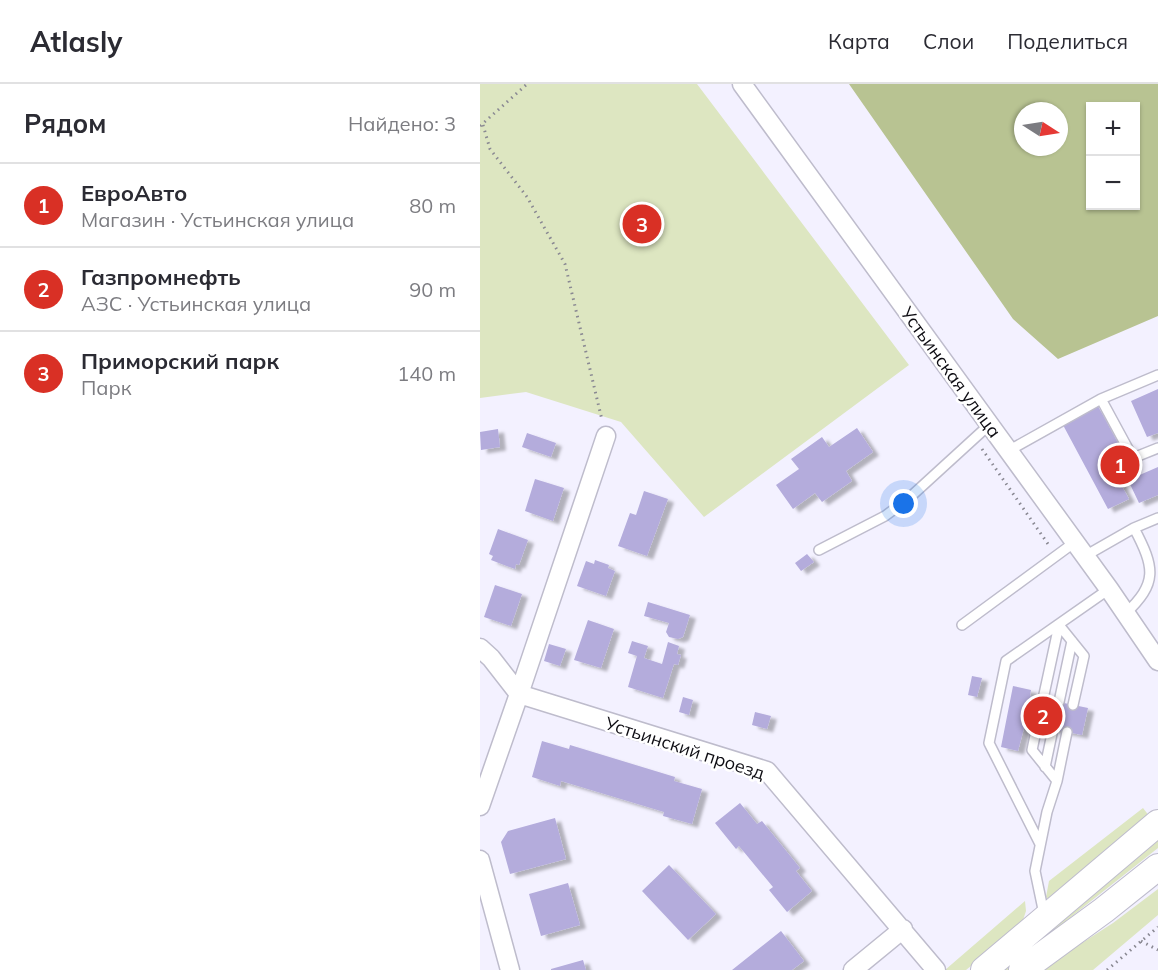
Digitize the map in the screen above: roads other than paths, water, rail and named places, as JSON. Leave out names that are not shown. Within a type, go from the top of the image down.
[{"type":"main road","points":[[984,970],[1158,823]]},
{"type":"main road","points":[[1022,970],[1158,867]]},
{"type":"street","name":"Устьинская улица","points":[[742,84],[1109,589],[1158,661]]},
{"type":"street","points":[[480,806],[606,436]]},
{"type":"street","points":[[480,648],[491,658],[519,694]]},
{"type":"street","name":"Устьинский проезд","points":[[519,694],[767,771],[936,970]]},
{"type":"street","points":[[480,860],[510,970]]},
{"type":"street","points":[[853,970],[903,929]]},
{"type":"lane","points":[[1008,451],[1101,399],[1158,375]]},
{"type":"lane","points":[[1101,399],[1133,458],[1158,448]]},
{"type":"lane","points":[[819,550],[885,516],[908,499],[989,425]]},
{"type":"lane","points":[[962,625],[1056,556],[1080,549],[1158,518]]},
{"type":"lane","points":[[1125,614],[1138,605],[1153,589],[1156,570],[1134,528]]},
{"type":"lane","points":[[1040,844],[990,743],[1006,661],[1109,589]]},
{"type":"lane","points":[[1059,625],[1084,656],[1073,705]]},
{"type":"lane","points":[[1043,699],[1059,625]]},
{"type":"lane","points":[[1059,702],[1072,641]]},
{"type":"lane","points":[[1037,726],[1032,750],[1057,781]]},
{"type":"lane","points":[[1045,767],[1053,729]]},
{"type":"lane","points":[[1045,918],[1035,870],[1067,732]]},
{"type":"place","name":"Приморский парк","points":[[642,224]]},
{"type":"place","name":"ЕвроАвто","points":[[1120,465]]},
{"type":"place","name":"Газпромнефть","points":[[1043,716]]}]
